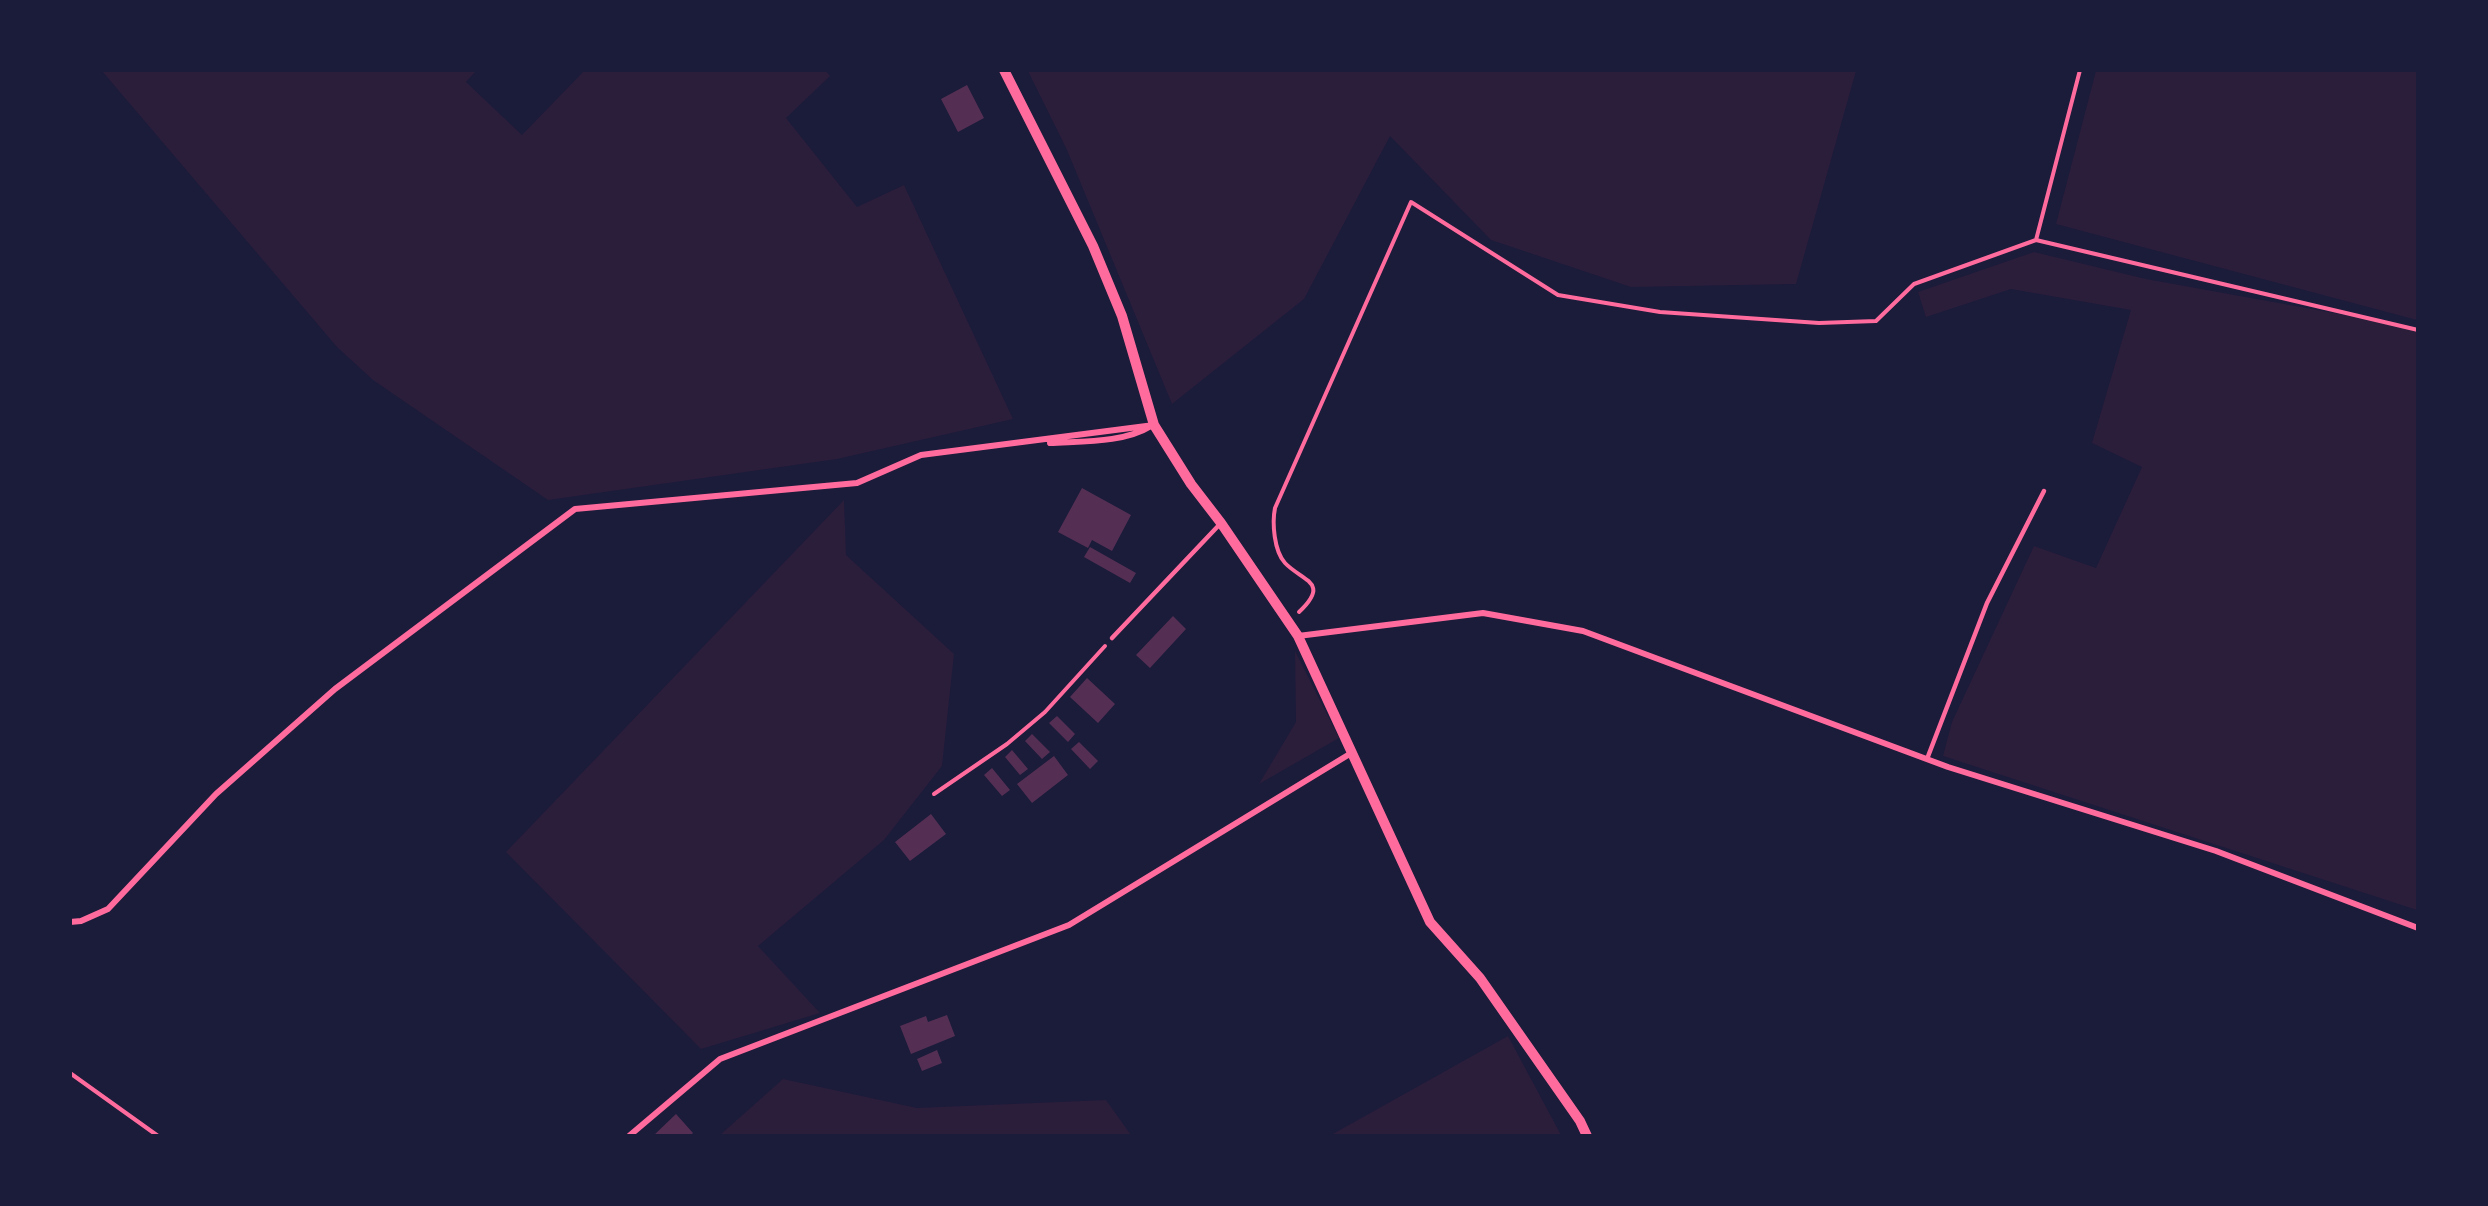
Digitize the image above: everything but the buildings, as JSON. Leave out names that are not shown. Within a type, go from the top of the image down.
[{"type":"street","points":[[1004,70],[1093,246],[1122,316],[1154,425],[1191,484],[1290,621],[1353,752],[1430,922],[1480,978],[1580,1121],[1587,1136]]},
{"type":"street","points":[[1050,443],[1112,438],[1143,432],[1154,425]]},
{"type":"street","points":[[70,922],[81,921],[108,909],[216,794],[335,689],[575,508],[857,483],[921,455],[1154,425]]},
{"type":"street","points":[[1298,636],[1483,613],[1583,631],[1927,759],[2216,851],[2418,928]]},
{"type":"street","points":[[629,1136],[720,1059],[1069,925],[1353,752]]},
{"type":"lane","points":[[1927,759],[1987,603],[2044,491]]},
{"type":"lane","points":[[1112,638],[1221,523]]},
{"type":"path","points":[[2037,240],[2080,70]]},
{"type":"path","points":[[1290,621],[1307,604],[1313,589],[1307,578],[1290,567],[1279,554],[1274,518],[1275,508],[1412,202],[1558,295],[1660,312],[1819,323],[1876,321],[1914,284],[2037,240],[2418,330]]},
{"type":"path","points":[[934,794],[1007,744],[1030,725],[1112,638]]},
{"type":"path","points":[[70,1073],[158,1136]]},
{"type":"shaded area","points":[[102,71],[476,71],[466,82],[522,135],[584,71],[826,71],[830,76],[786,118],[857,207],[904,185],[1013,419],[837,459],[548,500],[373,380],[337,347]]},
{"type":"shaded area","points":[[1028,71],[1856,71],[1796,284],[1631,287],[1491,240],[1390,136],[1304,299],[1172,404],[1067,150]]},
{"type":"shaded area","points":[[2096,71],[2417,71],[2417,320],[2056,224]]},
{"type":"shaded area","points":[[2034,252],[2146,279],[2417,328],[2417,910],[1943,756],[1952,722],[2034,546],[2096,568],[2142,467],[2092,443],[2131,310],[2011,289],[1926,317],[1918,292]]},
{"type":"shaded area","points":[[844,500],[846,555],[954,654],[942,766],[884,840],[758,946],[820,1013],[701,1049],[506,852]]},
{"type":"shaded area","points":[[1295,651],[1339,738],[1259,784],[1296,722]]},
{"type":"shaded area","points":[[1508,1036],[1561,1135],[1331,1135]]},
{"type":"shaded area","points":[[783,1079],[917,1108],[1106,1100],[1131,1135],[720,1135]]}]
